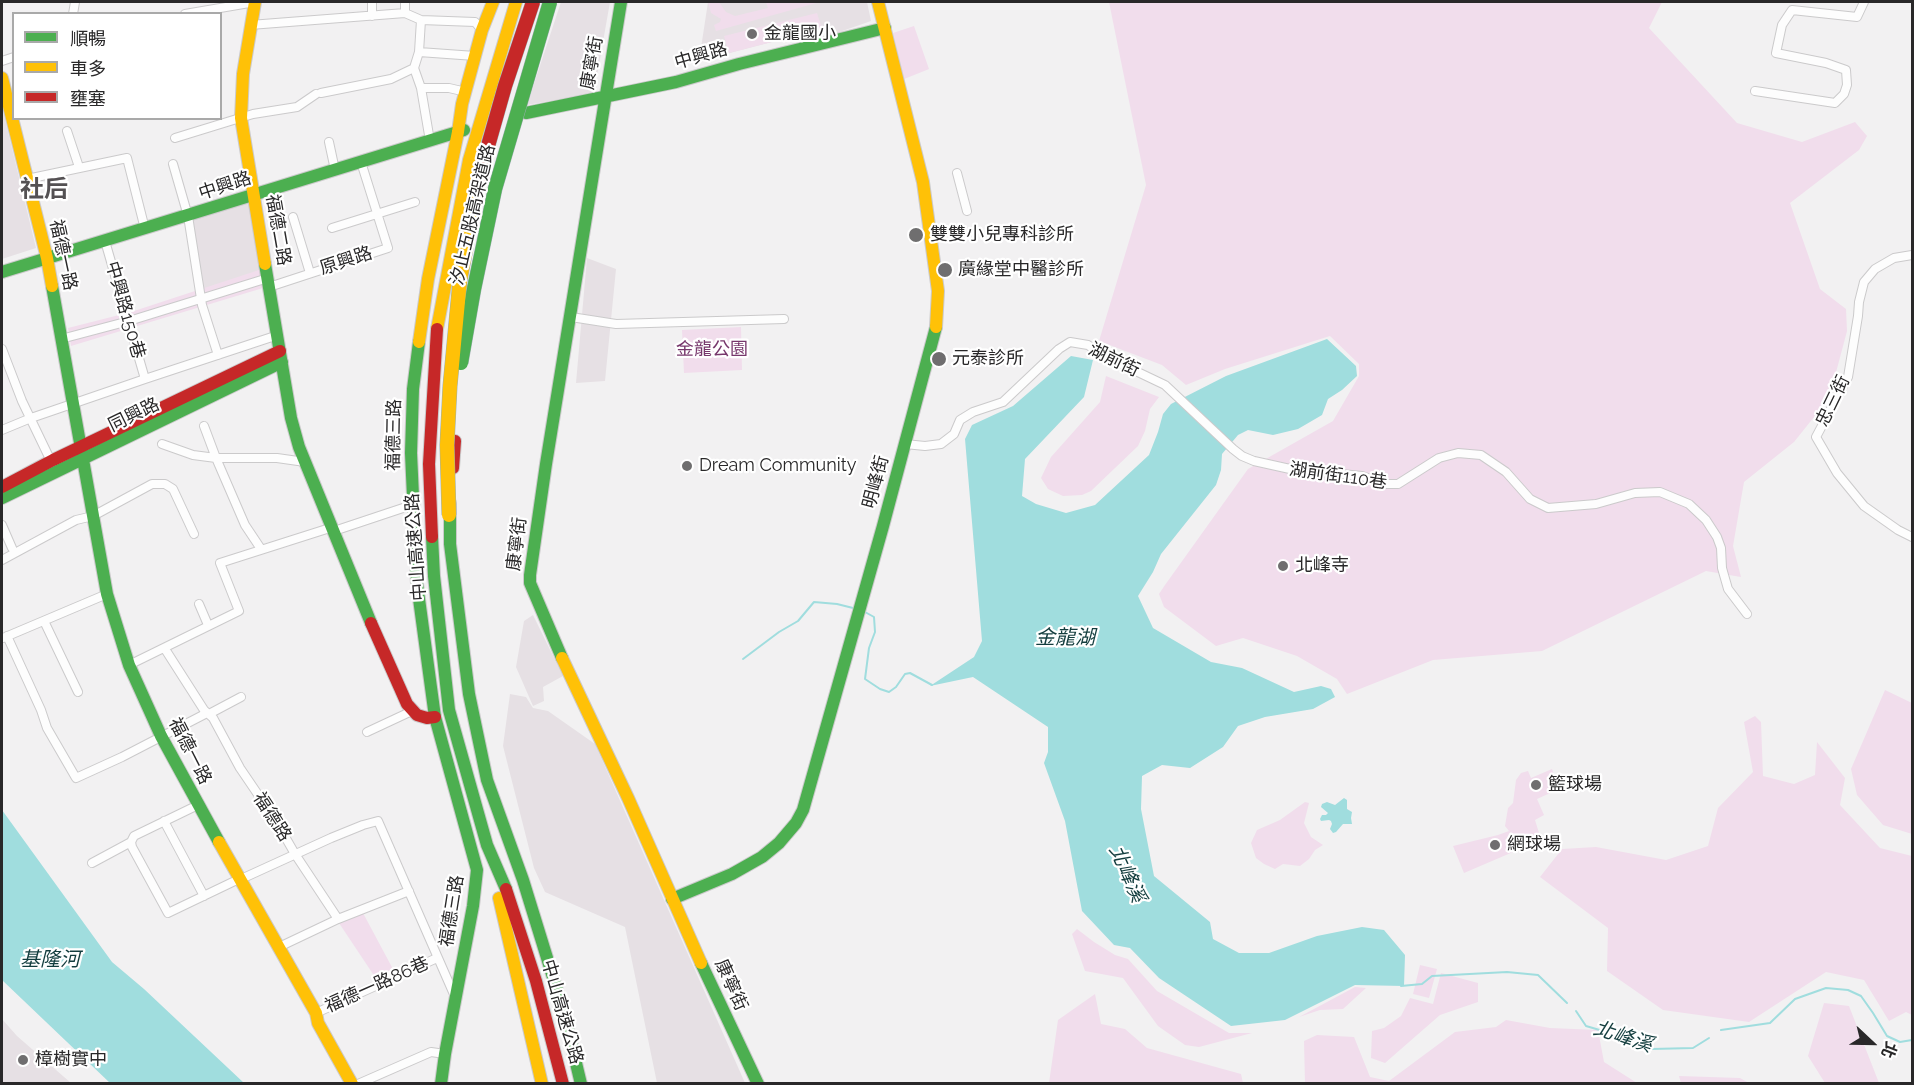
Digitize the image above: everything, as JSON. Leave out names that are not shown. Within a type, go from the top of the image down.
[{"type":"main road","name":"福德二路","points":[[255,2],[243,74],[242,118],[291,418],[299,447],[354,583],[412,711]]},
{"type":"main road","name":"福德三路","points":[[441,1083],[477,870],[435,717],[417,584],[411,453],[417,359],[428,279],[462,131],[466,92],[482,30],[493,2]]},
{"type":"main road","name":"中山高速公路","points":[[516,2],[469,160],[435,338],[429,464],[434,576],[449,710],[487,845],[504,883],[536,981],[563,1083]]},
{"type":"main road","name":"中山高速公路","points":[[533,2],[505,86],[484,160],[460,280],[447,445],[449,515],[452,560],[469,694],[487,780],[523,880],[564,1013],[581,1083]]},
{"type":"main road","name":"汐止五股高架道路","points":[[449,515],[461,361],[483,244],[495,189],[549,2]]},
{"type":"main road","name":"康寧街","points":[[621,2],[546,464],[530,583],[555,644],[628,798],[729,1025],[758,1083]]},
{"type":"main road","name":"明峰街","points":[[672,898],[732,874],[762,857],[779,843],[803,810],[936,326],[938,291],[923,182],[878,2]]},
{"type":"main road","name":"中興路","points":[[526,113],[676,82],[885,28]]},
{"type":"main road","name":"福德一路","points":[[2,78],[12,118]]},
{"type":"main road","name":"福德一路","points":[[12,120],[47,258],[107,594],[129,665],[161,736],[239,880],[316,1013],[318,1023],[352,1083]]},
{"type":"main road","name":"中興路","points":[[2,272],[462,131]]},
{"type":"main road","name":"同興路","points":[[2,498],[82,454],[281,356]]},
{"type":"main road","name":"同興路","points":[[2,488],[53,460],[82,454]]},
{"type":"main road","points":[[412,711],[427,718],[435,717]]},
{"type":"main road","points":[[487,845],[542,1083]]},
{"type":"street","points":[[197,12],[255,2]]},
{"type":"street","points":[[372,2],[372,16]]},
{"type":"street","points":[[405,2],[405,13]]},
{"type":"street","points":[[1755,91],[1835,103],[1844,94],[1847,85],[1846,70],[1826,63],[1776,53],[1782,25],[1792,10],[1857,17],[1864,2]]},
{"type":"street","points":[[250,25],[405,13],[421,20],[475,22],[482,30]]},
{"type":"street","points":[[421,20],[419,52],[414,68],[421,88],[430,141]]},
{"type":"street","points":[[419,52],[475,56]]},
{"type":"street","points":[[175,138],[252,114],[297,107],[318,93],[391,79],[414,68]]},
{"type":"street","points":[[421,88],[449,88],[466,92]]},
{"type":"street","points":[[67,131],[79,167]]},
{"type":"street","points":[[329,142],[335,170]]},
{"type":"street","points":[[27,179],[127,158],[145,229]]},
{"type":"street","points":[[361,162],[378,214]]},
{"type":"street","points":[[172,164],[188,216],[202,305],[218,355]]},
{"type":"street","points":[[957,173],[967,211]]},
{"type":"street","points":[[332,228],[415,202]]},
{"type":"street","name":"原興路","points":[[61,339],[202,298],[310,273],[388,248],[378,214]]},
{"type":"street","points":[[293,217],[310,273]]},
{"type":"street","name":"中興路150巷","points":[[105,241],[145,379]]},
{"type":"street","name":"忠三街","points":[[1912,255],[1894,258],[1875,269],[1864,282],[1848,376],[1816,437],[1837,473],[1864,506],[1912,537]]},
{"type":"street","points":[[571,317],[616,324],[784,319]]},
{"type":"street","points":[[2,430],[31,418],[278,335]]},
{"type":"street","name":"湖前街","points":[[905,444],[926,446],[941,444],[954,434],[960,420],[973,412],[1003,402],[1059,349],[1070,342],[1088,345],[1102,355],[1165,385],[1176,395]]},
{"type":"street","points":[[2,350],[22,401],[48,456]]},
{"type":"street","name":"湖前街110巷","points":[[1176,395],[1242,456],[1290,470],[1362,476],[1384,484],[1398,484],[1439,458],[1458,453],[1481,455],[1506,472],[1530,499],[1548,508],[1596,504],[1635,494],[1660,492],[1689,504],[1706,519],[1721,548],[1722,568],[1728,589],[1747,614]]},
{"type":"street","points":[[204,426],[245,525],[261,549]]},
{"type":"street","points":[[162,444],[193,455],[216,458],[277,458],[305,462]]},
{"type":"street","points":[[2,560],[76,520],[93,516],[152,484],[165,484],[173,489],[194,534]]},
{"type":"street","points":[[129,665],[239,611],[220,563],[412,505]]},
{"type":"street","points":[[2,525],[12,548]]},
{"type":"street","points":[[107,594],[4,638],[41,710],[47,728],[76,777],[122,757],[241,697]]},
{"type":"street","points":[[199,604],[208,626]]},
{"type":"street","points":[[44,621],[78,692]]},
{"type":"street","name":"福德路","points":[[165,649],[208,714],[213,718],[240,768],[338,919]]},
{"type":"street","points":[[367,732],[412,711]]},
{"type":"street","points":[[92,863],[131,842],[134,836],[198,805]]},
{"type":"street","points":[[164,821],[204,896]]},
{"type":"street","name":"福德一路86巷","points":[[131,842],[132,848],[168,913],[295,854],[363,825],[378,821],[456,999]]},
{"type":"street","points":[[279,947],[338,919],[409,891]]},
{"type":"street","name":"福德一路86巷","points":[[316,1013],[437,958]]},
{"type":"street","points":[[358,1083],[432,1052],[445,1054]]},
{"type":"shaded area","points":[[561,2],[610,2],[594,93],[527,105]]},
{"type":"shaded area","name":"金龍國小","points":[[708,2],[867,2],[871,21],[825,37],[822,29],[699,61]]},
{"type":"shaded area","points":[[2,107],[36,248],[2,259]]},
{"type":"shaded area","points":[[252,197],[265,276],[204,295],[191,217]]},
{"type":"shaded area","points":[[587,258],[616,269],[605,381],[576,383]]},
{"type":"shaded area","points":[[533,615],[563,676],[543,687],[544,701],[533,706],[516,667],[524,621]]},
{"type":"shaded area","points":[[510,694],[526,697],[533,708],[548,711],[595,744],[745,1083],[657,1083],[625,927],[545,892],[534,868],[503,746]]},
{"type":"shaded area","name":"樟樹實中","points":[[2,1019],[17,1036],[71,1083],[2,1083]]},
{"type":"green space","points":[[708,2],[719,2],[726,12],[735,16],[768,8],[766,2],[820,2],[716,31],[714,25],[721,19],[711,13]]},
{"type":"green space","points":[[1109,2],[1662,2],[1649,28],[1737,123],[1802,142],[1855,122],[1867,136],[1859,150],[1790,203],[1820,289],[1846,309],[1847,331],[1835,376],[1818,412],[1794,442],[1744,482],[1733,546],[1741,577],[1706,571],[1542,651],[1433,660],[1347,694],[1337,679],[1297,656],[1243,638],[1216,646],[1164,607],[1159,594],[1248,469],[1333,421],[1359,376],[1359,364],[1330,336],[1225,369],[1186,385],[1162,365],[1099,341],[1146,185]]},
{"type":"green space","points":[[817,13],[822,29],[729,53],[724,36]]},
{"type":"green space","points":[[914,26],[929,69],[904,79],[893,33]]},
{"type":"green space","points":[[259,270],[263,288],[71,346],[68,328],[131,312]]},
{"type":"green space","name":"金龍公園","points":[[741,327],[742,370],[684,373],[682,330]]},
{"type":"green space","points":[[1106,376],[1159,397],[1150,409],[1145,431],[1138,446],[1091,491],[1082,495],[1063,496],[1048,489],[1041,478],[1051,457],[1100,402]]},
{"type":"green space","points":[[1885,690],[1912,703],[1912,834],[1883,825],[1857,795],[1851,769]]},
{"type":"green space","points":[[1755,716],[1761,722],[1763,776],[1794,784],[1815,775],[1817,742],[1845,778],[1840,805],[1880,848],[1912,856],[1912,1015],[1906,1012],[1889,1021],[1864,980],[1826,972],[1749,1022],[1663,1010],[1607,971],[1608,928],[1540,877],[1562,849],[1596,847],[1666,860],[1708,846],[1718,808],[1753,772],[1744,722]]},
{"type":"green space","points":[[1552,769],[1559,789],[1537,799],[1544,815],[1535,820],[1539,833],[1534,843],[1464,873],[1453,846],[1509,831],[1505,826],[1508,808],[1513,803],[1516,780],[1521,773],[1528,771],[1531,778]]},
{"type":"green space","points":[[1305,802],[1309,803],[1304,823],[1311,837],[1323,845],[1300,866],[1283,864],[1275,869],[1256,858],[1251,843],[1257,830],[1280,820]]},
{"type":"green space","points":[[363,913],[394,971],[377,980],[339,923]]},
{"type":"green space","points":[[1077,929],[1115,955],[1128,959],[1157,991],[1229,1033],[1252,1033],[1199,1047],[1185,1045],[1158,1026],[1123,978],[1085,971],[1072,934]]},
{"type":"green space","points":[[1420,965],[1437,969],[1429,998],[1413,994]]},
{"type":"green space","points":[[1441,973],[1478,983],[1478,1002],[1440,1015],[1385,1063],[1371,1058],[1372,1031],[1384,1028],[1401,1016],[1410,998],[1433,1004]]},
{"type":"green space","points":[[1355,987],[1366,988],[1343,1009],[1320,1010],[1299,1017]]},
{"type":"green space","points":[[1095,994],[1101,1024],[1125,1029],[1147,1048],[1241,1074],[1243,1083],[1049,1083],[1058,1020]]},
{"type":"green space","points":[[1824,1003],[1849,1006],[1879,1083],[1825,1083],[1808,1056]]},
{"type":"green space","points":[[1506,1020],[1550,1028],[1598,1030],[1604,1062],[1637,1083],[1305,1083],[1304,1041],[1317,1035],[1354,1037],[1370,1077],[1389,1081],[1455,1032],[1496,1027]]},
{"type":"green space","points":[[1679,1076],[1740,1078],[1749,1083],[1681,1083]]},
{"type":"water","name":"金龍湖","points":[[1327,339],[1356,366],[1357,376],[1328,399],[1322,415],[1298,429],[1273,435],[1248,430],[1238,435],[1222,454],[1221,470],[1216,485],[1161,554],[1138,596],[1153,628],[1211,662],[1242,668],[1294,692],[1321,686],[1331,689],[1335,697],[1313,709],[1265,717],[1238,726],[1223,747],[1190,768],[1162,765],[1142,776],[1141,809],[1154,876],[1210,922],[1213,939],[1239,953],[1269,953],[1317,936],[1362,927],[1384,930],[1405,955],[1404,986],[1355,985],[1285,1020],[1231,1026],[1159,978],[1130,948],[1114,945],[1082,911],[1065,821],[1044,763],[1048,752],[1048,727],[973,677],[930,686],[974,657],[982,641],[965,439],[972,425],[1013,406],[1071,356],[1093,360],[1084,397],[1025,459],[1022,496],[1036,504],[1066,513],[1095,505],[1149,455],[1163,414],[1171,404],[1226,376]]},
{"type":"water","points":[[1344,798],[1347,800],[1347,809],[1352,812],[1352,824],[1343,824],[1333,833],[1330,829],[1331,821],[1320,819],[1322,815],[1328,813],[1321,807],[1327,802],[1335,805]]},
{"type":"water","name":"基隆河","points":[[2,810],[112,962],[244,1083],[110,1083],[2,980]]},
{"type":"waterway","name":"北峰溪","points":[[743,659],[798,621],[814,602],[853,608]]},
{"type":"waterway","name":"北峰溪","points":[[865,612],[874,617],[875,632],[869,648],[865,679],[889,692],[896,687],[905,674],[910,673],[932,685]]},
{"type":"waterway","name":"北峰溪","points":[[1401,986],[1422,984],[1432,976],[1507,972],[1538,975],[1567,1003]]},
{"type":"waterway","name":"北峰溪","points":[[1721,1030],[1770,1023],[1795,999],[1826,988],[1848,990],[1861,996],[1887,1036],[1900,1042],[1912,1040]]},
{"type":"waterway","name":"北峰溪","points":[[1576,1011],[1586,1026],[1626,1042],[1652,1049],[1693,1048],[1709,1038]]},
{"type":"traffic: fast","points":[[461,363],[495,189],[550,2]]},
{"type":"traffic: fast","points":[[562,658],[530,583],[530,575],[621,2]]},
{"type":"traffic: fast","points":[[526,113],[676,82],[885,28]]},
{"type":"traffic: fast","points":[[2,272],[464,130]]},
{"type":"traffic: fast","points":[[265,264],[291,418],[299,447],[371,623]]},
{"type":"traffic: fast","points":[[52,286],[107,594],[129,665],[161,736],[219,842]]},
{"type":"traffic: fast","points":[[672,899],[732,874],[762,857],[779,843],[796,823],[803,810],[936,327]]},
{"type":"traffic: fast","points":[[419,342],[413,389],[411,453],[417,584],[435,717],[477,870],[473,906],[441,1084]]},
{"type":"traffic: fast","points":[[2,498],[282,362]]},
{"type":"traffic: fast","points":[[450,503],[450,544],[469,694],[487,780],[523,880],[564,1013],[581,1084]]},
{"type":"traffic: fast","points":[[432,537],[434,576],[449,710],[487,845],[506,889]]},
{"type":"traffic: fast","points":[[701,963],[758,1084]]},
{"type":"traffic: slow","points":[[255,2],[243,74],[241,118],[265,264]]},
{"type":"traffic: slow","points":[[419,342],[428,279],[462,104],[482,30],[493,2]]},
{"type":"traffic: slow","points":[[437,329],[469,160],[516,2]]},
{"type":"traffic: slow","points":[[878,2],[923,182],[938,291],[936,327]]},
{"type":"traffic: slow","points":[[2,78],[12,118]]},
{"type":"traffic: slow","points":[[12,120],[52,286]]},
{"type":"traffic: slow","points":[[449,515],[447,445],[450,386],[460,280],[477,190]]},
{"type":"traffic: slow","points":[[562,658],[628,798],[701,963]]},
{"type":"traffic: slow","points":[[219,842],[316,1013],[318,1023],[352,1084]]},
{"type":"traffic: slow","points":[[499,898],[542,1084]]},
{"type":"traffic: jam","points":[[477,190],[505,86],[533,2]]},
{"type":"traffic: jam","points":[[432,537],[429,464],[437,329]]},
{"type":"traffic: jam","points":[[2,487],[53,460],[280,351]]},
{"type":"traffic: jam","points":[[453,468],[455,441]]},
{"type":"traffic: jam","points":[[371,623],[407,704],[417,715],[427,718],[435,717]]},
{"type":"traffic: jam","points":[[506,889],[536,981],[563,1084]]},
{"type":"place","name":"金龍國小","points":[[752,34]]},
{"type":"place","name":"雙雙小兒專科診所","points":[[916,235]]},
{"type":"place","name":"廣緣堂中醫診所","points":[[945,270]]},
{"type":"place","name":"元泰診所","points":[[939,359]]},
{"type":"place","name":"Dream Community","points":[[687,466]]},
{"type":"place","name":"北峰寺","points":[[1283,566]]},
{"type":"place","name":"籃球場","points":[[1536,785]]},
{"type":"place","name":"網球場","points":[[1495,845]]},
{"type":"place","name":"樟樹實中","points":[[23,1060]]},
{"type":"district","name":"社后","points":[[44,190]]}]
